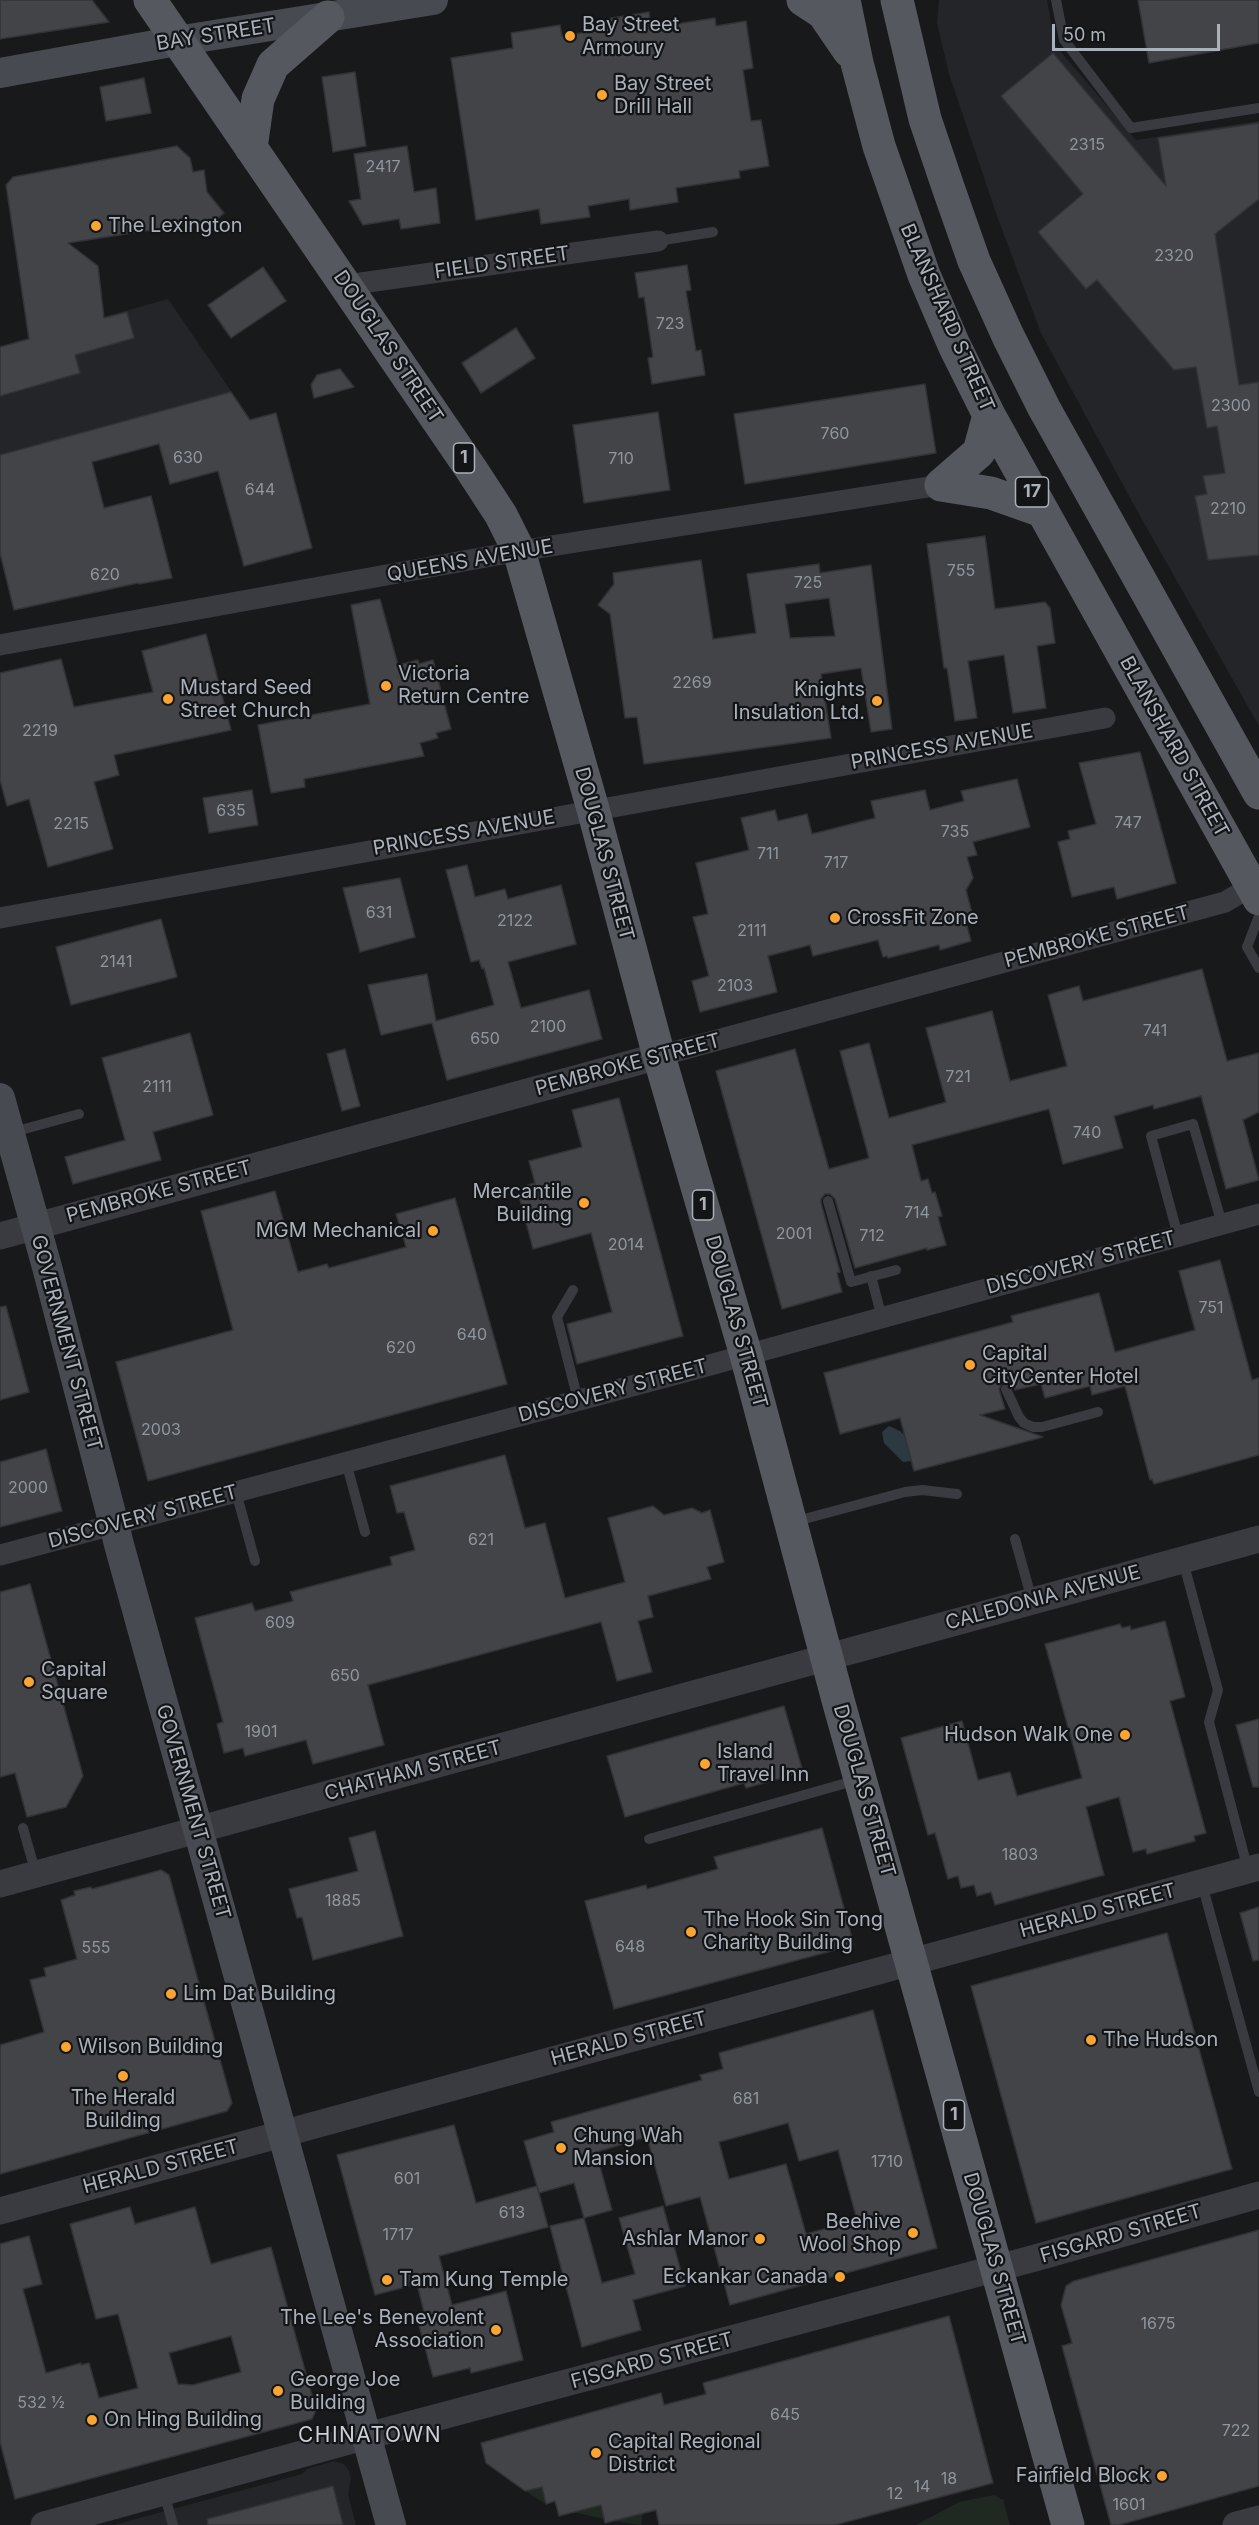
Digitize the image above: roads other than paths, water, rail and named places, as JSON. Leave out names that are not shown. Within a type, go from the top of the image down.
[{"type":"main road","name":"DOUGLAS STREET","points":[[150,0],[347,285],[489,497],[519,551],[593,809],[659,1056],[746,1355],[860,1779],[1068,2525]]},
{"type":"main road","name":"BAY STREET","points":[[0,73],[177,41],[433,0]]},
{"type":"main road","points":[[803,0],[823,13],[857,63]]},
{"type":"main road","name":"BLANSHARD STREET","points":[[844,0],[857,63],[879,146],[921,265],[954,345],[989,415],[1257,894]]},
{"type":"main road","points":[[897,0],[925,119],[974,261],[1008,336],[1050,418],[1259,793]]},
{"type":"main road","points":[[906,42],[917,0]]},
{"type":"main road","points":[[251,148],[258,99],[270,70],[328,17]]},
{"type":"main road","points":[[940,485],[979,452],[989,415]]},
{"type":"main road","points":[[940,485],[992,493],[1042,511]]},
{"type":"main road","name":"GOVERNMENT STREET","points":[[0,1098],[114,1525],[391,2525]]},
{"type":"street","name":"FIELD STREET","points":[[347,285],[658,241]]},
{"type":"street","name":"QUEENS AVENUE","points":[[0,645],[519,551],[940,485]]},
{"type":"street","name":"PRINCESS AVENUE","points":[[0,918],[1106,718]]},
{"type":"street","name":"PEMBROKE STREET","points":[[0,1236],[1257,894]]},
{"type":"street","name":"DISCOVERY STREET","points":[[0,1555],[746,1355],[1259,1214]]},
{"type":"street","name":"CALEDONIA AVENUE","points":[[827,1657],[1259,1539]]},
{"type":"street","name":"CHATHAM STREET","points":[[0,1884],[827,1657]]},
{"type":"street","name":"HERALD STREET","points":[[0,2211],[1254,1869]]},
{"type":"street","name":"FISGARD STREET","points":[[44,2525],[1259,2195]]},
{"type":"street","points":[[1236,2525],[1259,2519]]},
{"type":"lane","points":[[1056,0],[1064,40],[1131,128],[1259,108]]},
{"type":"lane","points":[[658,241],[713,232]]},
{"type":"lane","points":[[1257,894],[1248,947],[1259,968]]},
{"type":"lane","points":[[10,1133],[79,1114]]},
{"type":"lane","points":[[1178,1236],[1151,1136],[1193,1124],[1221,1224]]},
{"type":"lane","points":[[828,1202],[850,1282],[896,1270]]},
{"type":"lane","points":[[871,1276],[882,1318]]},
{"type":"lane","points":[[573,1290],[557,1317],[578,1400]]},
{"type":"lane","points":[[1006,1389],[1019,1417],[1024,1423],[1033,1426],[1042,1427],[1098,1412]]},
{"type":"lane","points":[[346,1462],[365,1532]]},
{"type":"lane","points":[[791,1522],[905,1492],[922,1490],[957,1494]]},
{"type":"lane","points":[[236,1492],[255,1561]]},
{"type":"lane","points":[[1015,1539],[1032,1600]]},
{"type":"lane","points":[[1182,1560],[1218,1690],[1209,1722],[1254,1869]]},
{"type":"lane","points":[[649,1839],[860,1779]]},
{"type":"lane","points":[[23,1828],[36,1874]]},
{"type":"lane","points":[[1202,1883],[1259,2092]]},
{"type":"lane","points":[[164,2493],[173,2525]]},
{"type":"place","name":"Bay Street Armoury","points":[[570,36]]},
{"type":"place","name":"Bay Street Drill Hall","points":[[602,95]]},
{"type":"place","name":"The Lexington","points":[[96,226]]},
{"type":"place","name":"Victoria Return Centre","points":[[386,686]]},
{"type":"place","name":"Mustard Seed Street Church","points":[[168,699]]},
{"type":"place","name":"Knights Insulation Ltd.","points":[[877,701]]},
{"type":"place","name":"CrossFit Zone","points":[[835,918]]},
{"type":"place","name":"Mercantile Building","points":[[584,1203]]},
{"type":"place","name":"MGM Mechanical","points":[[433,1231]]},
{"type":"place","name":"Capital CityCenter Hotel","points":[[970,1365]]},
{"type":"place","name":"Capital Square","points":[[29,1682]]},
{"type":"place","name":"Hudson Walk One","points":[[1125,1735]]},
{"type":"place","name":"Island Travel Inn","points":[[705,1764]]},
{"type":"place","name":"The Hook Sin Tong Charity Building","points":[[691,1932]]},
{"type":"place","name":"Lim Dat Building","points":[[171,1994]]},
{"type":"place","name":"The Hudson","points":[[1091,2040]]},
{"type":"place","name":"Wilson Building","points":[[66,2047]]},
{"type":"place","name":"The Herald Building","points":[[123,2076]]},
{"type":"place","name":"Chung Wah Mansion","points":[[561,2148]]},
{"type":"place","name":"Beehive Wool Shop","points":[[913,2233]]},
{"type":"place","name":"Ashlar Manor","points":[[760,2239]]},
{"type":"place","name":"Eckankar Canada","points":[[840,2277]]},
{"type":"place","name":"Tam Kung Temple","points":[[387,2280]]},
{"type":"place","name":"The Lee's Benevolent Association","points":[[496,2330]]},
{"type":"place","name":"George Joe Building","points":[[278,2391]]},
{"type":"place","name":"On Hing Building","points":[[92,2420]]},
{"type":"place","name":"Capital Regional District","points":[[596,2453]]},
{"type":"place","name":"Fairfield Block","points":[[1162,2476]]},
{"type":"district","name":"CHINATOWN","points":[[370,2436]]}]
